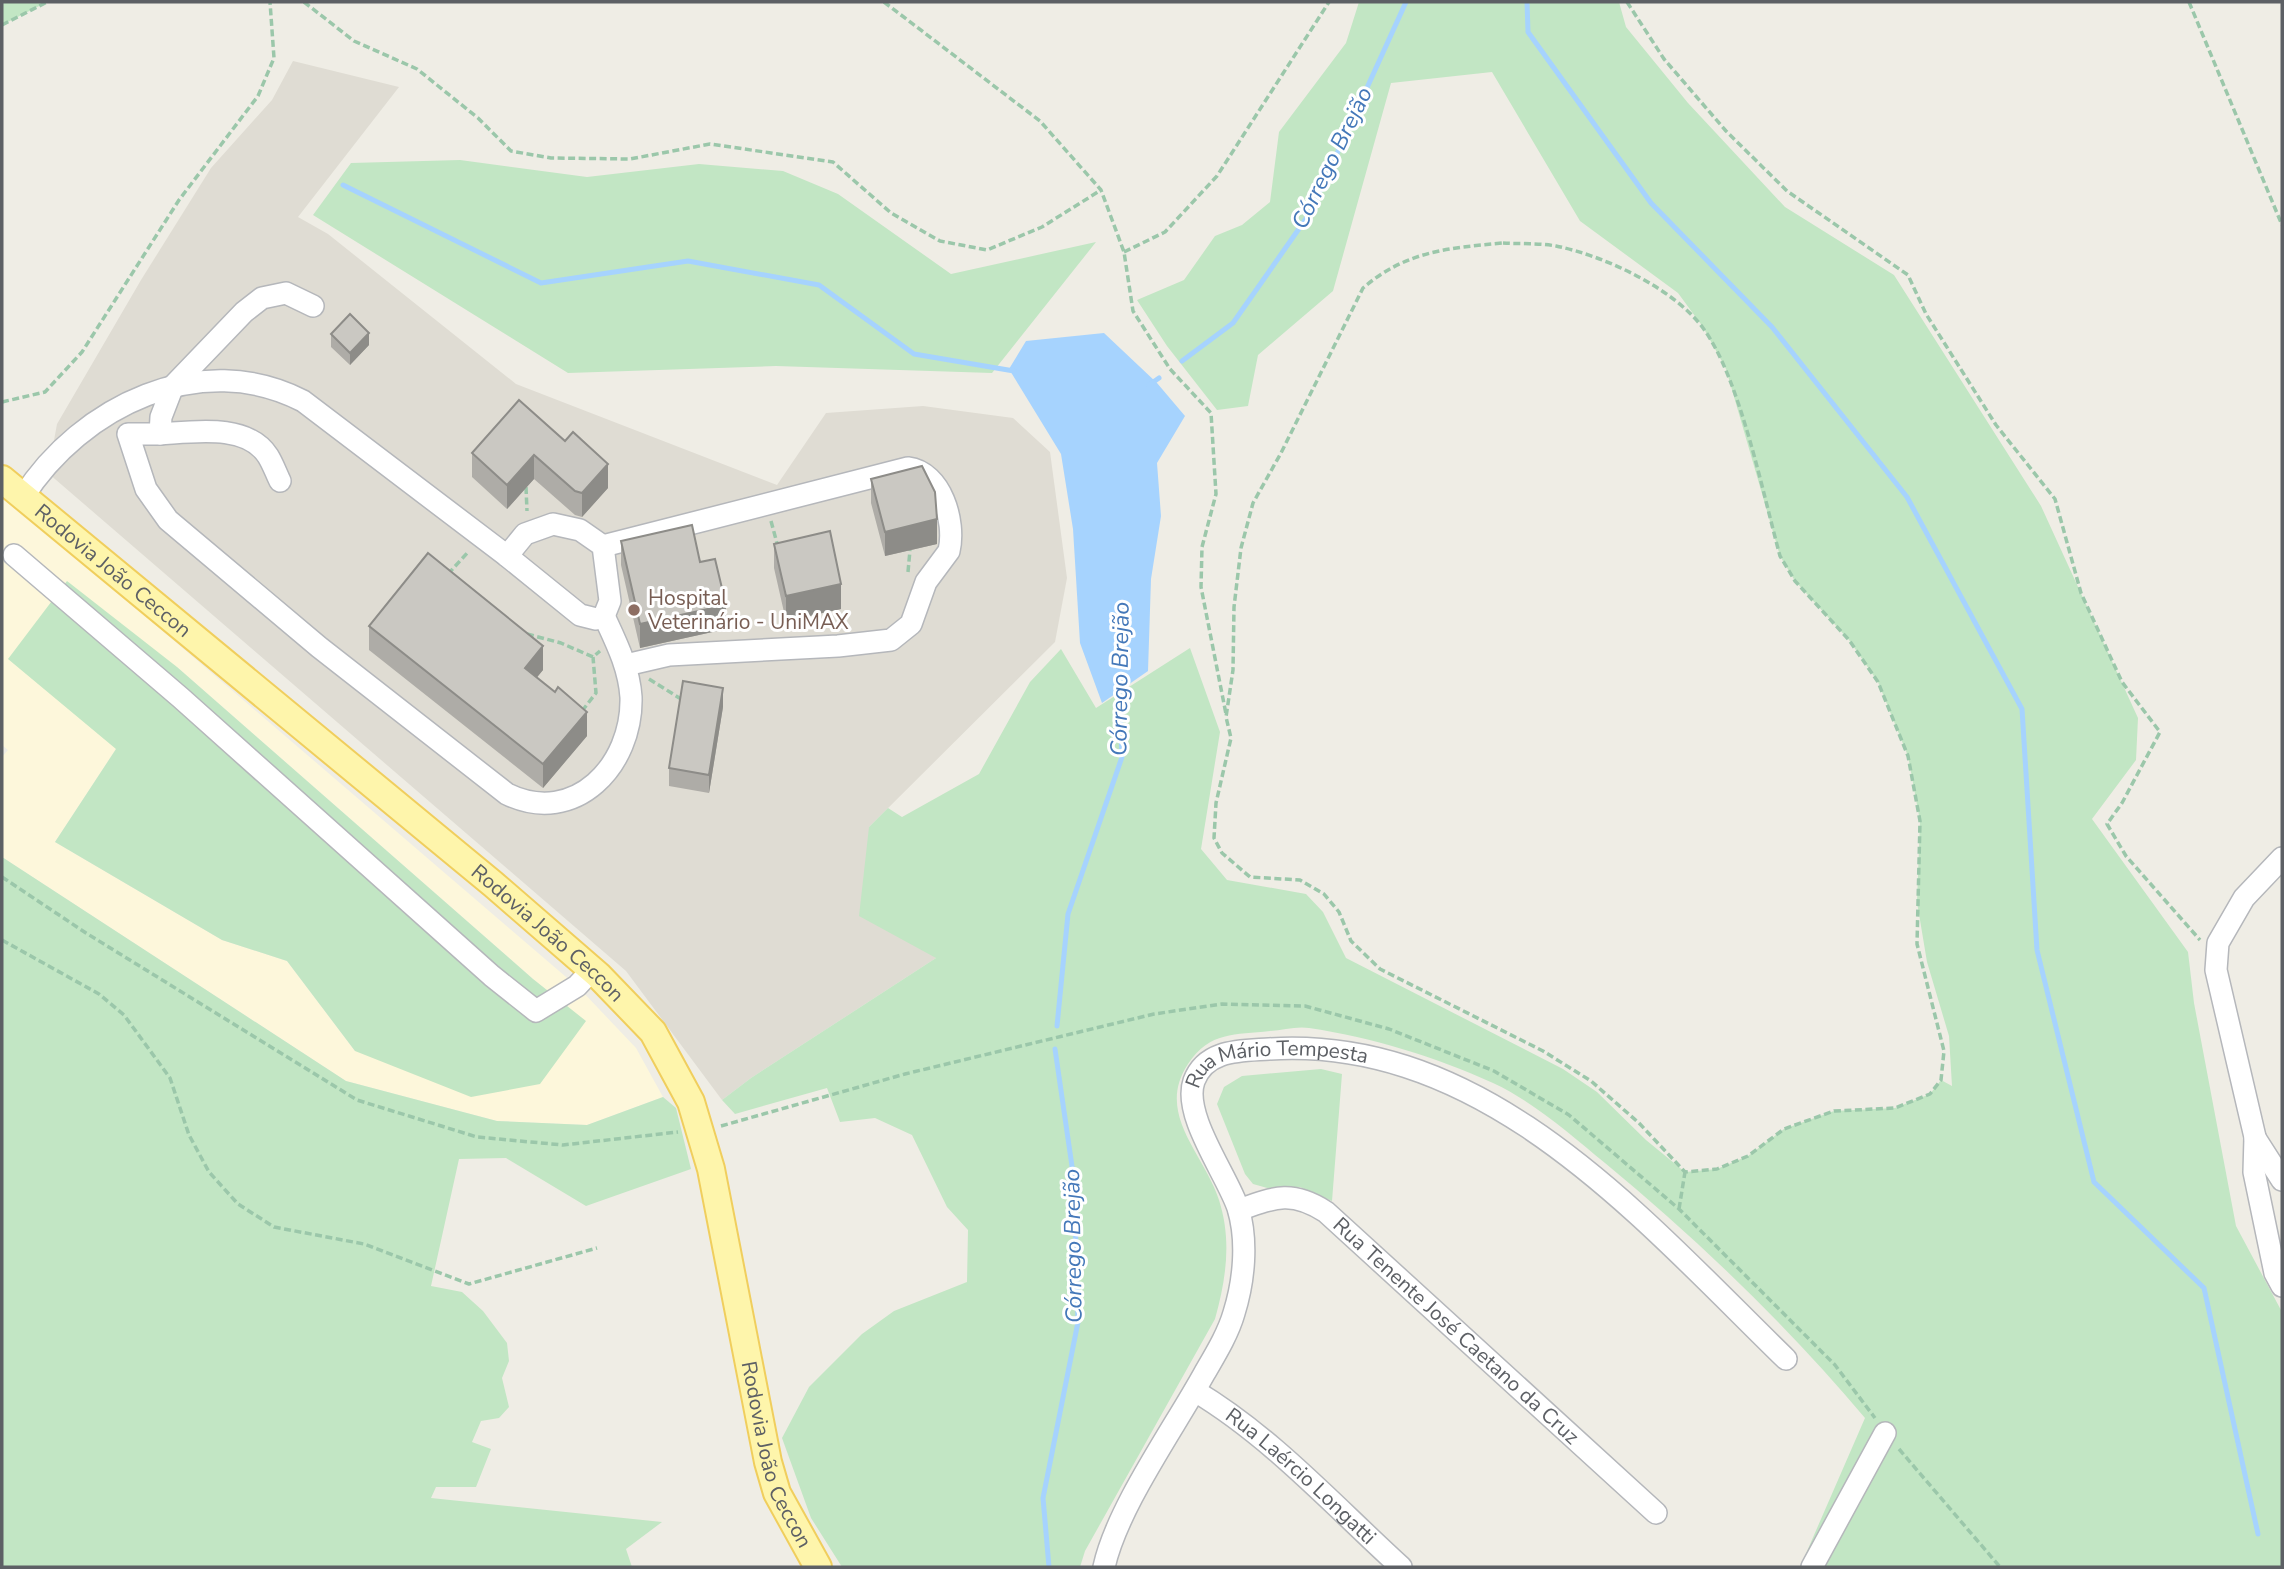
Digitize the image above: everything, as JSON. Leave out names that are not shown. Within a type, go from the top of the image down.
[{"type":"main road","name":"Rodovia João Ceccon","points":[[2,479],[493,884],[592,970],[653,1032],[683,1086],[700,1130],[718,1204],[761,1437],[777,1493],[818,1567]]},
{"type":"street","points":[[160,434],[160,417],[173,386],[262,298],[286,293],[313,306]]},
{"type":"street","points":[[23,497],[51,457],[88,426],[139,399],[184,382],[215,380],[256,383],[282,390],[303,401],[508,556],[580,615],[596,619],[604,616],[611,601],[603,546],[580,530],[553,524],[525,534],[508,556]]},
{"type":"street","points":[[88,426],[128,434],[205,431],[239,436],[266,454],[280,481]]},
{"type":"street","points":[[128,434],[146,489],[168,520],[318,647],[507,794],[526,803],[545,806],[566,802],[583,794],[607,771],[619,752],[630,716],[626,665],[604,616]]},
{"type":"street","points":[[603,546],[908,468],[919,469],[933,480],[940,493],[950,546],[944,561],[926,582],[911,624],[891,640],[838,646],[669,655],[626,665]]},
{"type":"street","points":[[14,555],[181,698],[492,976],[536,1011],[577,986],[592,970]]},
{"type":"street","points":[[2282,858],[2244,898],[2218,943],[2216,970],[2255,1137],[2254,1172],[2276,1273],[2282,1286]]},
{"type":"street","name":"Rua Mário Tempesta","points":[[1104,1567],[1119,1524],[1195,1391],[1233,1318],[1240,1292],[1242,1240],[1239,1210],[1196,1117],[1193,1104],[1195,1079],[1214,1056],[1232,1051],[1306,1047],[1335,1049],[1414,1071],[1494,1104],[1562,1150],[1647,1224],[1786,1359]]},
{"type":"street","points":[[2255,1137],[2282,1181]]},
{"type":"street","name":"Rua Tenente José Caetano da Cruz","points":[[1239,1210],[1278,1197],[1297,1197],[1326,1212],[1656,1513]]},
{"type":"street","name":"Rua Laércio Longatti","points":[[1195,1391],[1233,1415],[1259,1436],[1401,1567]]},
{"type":"street","points":[[1812,1567],[1885,1433]]},
{"type":"path","points":[[2,25],[47,2]]},
{"type":"path","points":[[2,402],[46,392],[82,352],[179,200],[258,96],[274,58],[270,2]]},
{"type":"path","points":[[304,2],[354,41],[417,69],[478,118],[510,151],[551,158],[630,159],[710,144],[833,162],[891,212],[940,241],[987,250],[1042,227],[1101,190]]},
{"type":"path","points":[[884,2],[1041,121],[1101,190],[1124,252],[1133,311],[1170,369],[1211,413],[1216,494],[1202,547],[1201,587],[1231,738],[1216,803],[1214,838],[1222,853],[1250,877],[1300,880],[1324,894],[1339,912],[1351,941],[1380,969],[1543,1051],[1591,1080],[1639,1123],[1685,1172]]},
{"type":"path","points":[[1124,252],[1165,232],[1217,176],[1329,2]]},
{"type":"path","points":[[1628,2],[1664,60],[1726,131],[1787,191],[1908,275],[1926,314],[1996,425],[2055,499],[2081,593],[2122,682],[2160,732],[2122,803],[2107,824],[2126,856],[2193,934],[2217,953]]},
{"type":"path","points":[[2189,2],[2282,225]]},
{"type":"path","points":[[1227,717],[1233,670],[1234,607],[1241,548],[1253,503],[1281,453],[1363,288],[1386,268],[1424,253],[1462,247],[1503,243],[1553,245],[1600,257],[1674,301],[1703,328],[1726,369],[1780,555],[1795,581],[1849,640],[1878,682],[1908,756],[1920,821],[1917,944],[1944,1051],[1941,1080],[1930,1094],[1895,1108],[1834,1111],[1784,1129],[1748,1156],[1717,1169],[1685,1172]]},
{"type":"path","points":[[767,505],[780,554]]},
{"type":"path","points":[[517,631],[561,643],[593,657]]},
{"type":"path","points":[[593,657],[617,642]]},
{"type":"path","points":[[580,714],[596,693],[593,657]]},
{"type":"path","points":[[626,665],[682,700]]},
{"type":"path","points":[[2,877],[86,933],[357,1100],[477,1136],[564,1145],[700,1130],[758,1117],[905,1073],[1154,1014],[1222,1004],[1305,1006],[1389,1029],[1494,1072],[1569,1115],[1679,1209],[1835,1365],[1885,1433],[2000,1567]]},
{"type":"path","points":[[2,940],[99,994],[124,1015],[170,1078],[189,1135],[209,1172],[238,1204],[274,1227],[364,1244],[469,1284],[597,1248]]},
{"type":"path","points":[[1679,1209],[1685,1172]]},
{"type":"shaded area","name":"Hospital Veterinário - UniMAX","points":[[293,61],[399,87],[298,217],[328,234],[516,384],[777,485],[826,413],[923,406],[1013,418],[1050,452],[1067,578],[1055,642],[869,827],[936,958],[751,1078],[722,1100],[626,971],[48,473],[57,424],[141,280],[211,168],[272,100]]},
{"type":"shaded area","points":[[2,493],[580,989],[636,1048],[663,1097],[587,1125],[497,1121],[346,1081],[2,857],[2,757],[8,750],[2,745]],"holes":[[[177,667],[533,979],[586,1022],[355,1051],[287,961],[222,940],[55,842],[116,749]]]},
{"type":"green space","points":[[2,2],[47,2],[2,25]]},
{"type":"green space","points":[[1359,2],[1619,2],[1626,27],[1688,103],[1785,207],[1894,275],[2041,506],[2138,718],[2136,760],[2092,819],[2188,952],[2194,1003],[2236,1226],[2282,1312],[2282,1567],[1803,1567],[1801,1565],[1865,1418],[1805,1350],[1741,1284],[1674,1222],[1579,1141],[1523,1100],[1493,1083],[1426,1057],[1356,1037],[1304,1028],[1234,1034],[1214,1040],[1196,1053],[1179,1082],[1179,1117],[1212,1183],[1223,1215],[1226,1260],[1222,1289],[1215,1319],[1085,1551],[1080,1567],[842,1567],[811,1518],[782,1438],[809,1387],[862,1334],[894,1311],[967,1282],[968,1230],[947,1207],[912,1135],[875,1118],[840,1122],[827,1088],[735,1114],[722,1100],[751,1078],[936,958],[859,916],[869,827],[888,808],[902,817],[979,774],[1030,682],[1061,649],[1096,708],[1190,648],[1220,732],[1201,849],[1227,880],[1306,894],[1323,912],[1346,958],[1563,1069],[1597,1092],[1646,1140],[1685,1172],[1717,1169],[1748,1156],[1784,1129],[1834,1111],[1895,1108],[1930,1094],[1941,1080],[1952,1086],[1949,1036],[1927,962],[1917,902],[1920,821],[1908,756],[1878,682],[1849,640],[1795,581],[1780,556],[1726,369],[1703,327],[1678,293],[1580,221],[1492,72],[1391,83],[1333,291],[1258,355],[1248,406],[1217,410],[1167,346],[1137,300],[1184,280],[1215,236],[1242,225],[1270,202],[1279,132],[1346,43]]},
{"type":"green space","points":[[460,160],[587,177],[699,164],[783,171],[838,194],[951,274],[1096,242],[992,373],[776,366],[568,373],[313,215],[351,163]]},
{"type":"green space","points":[[67,581],[177,667],[533,979],[586,1021],[540,1084],[471,1097],[355,1051],[287,961],[222,940],[55,842],[116,749],[8,659]]},
{"type":"green space","points":[[2,857],[346,1081],[497,1121],[587,1125],[663,1097],[676,1108],[691,1169],[586,1206],[506,1158],[459,1159],[431,1286],[462,1292],[483,1311],[507,1343],[509,1361],[502,1378],[509,1407],[499,1418],[481,1421],[472,1442],[491,1449],[476,1487],[436,1487],[431,1498],[662,1522],[626,1549],[632,1567],[2,1567]]},
{"type":"green space","points":[[1321,1069],[1342,1074],[1332,1201],[1300,1187],[1271,1189],[1253,1184],[1245,1174],[1217,1104],[1224,1087],[1242,1076]]},
{"type":"water","points":[[1104,333],[1157,383],[1185,416],[1157,463],[1161,516],[1151,579],[1148,671],[1102,703],[1080,643],[1073,529],[1061,454],[1009,369],[1026,341]]},
{"type":"building","points":[[350,314],[369,333],[350,353],[331,334]]},
{"type":"building","points":[[519,400],[565,441],[573,432],[608,464],[582,493],[575,491],[534,455],[507,485],[472,453]]},
{"type":"building","points":[[922,466],[935,492],[937,519],[885,532],[871,479]]},
{"type":"building","points":[[692,525],[700,562],[715,559],[726,605],[640,624],[621,541]]},
{"type":"building","points":[[830,531],[841,584],[786,596],[774,544]]},
{"type":"building","points":[[428,553],[543,646],[525,668],[555,692],[558,687],[587,712],[543,764],[369,626]]},
{"type":"building","points":[[683,681],[723,688],[709,775],[669,768]]},
{"type":"waterway","name":"Córrego Brejão","points":[[1182,361],[1233,323],[1310,213],[1406,2]]},
{"type":"waterway","points":[[1527,2],[1528,32],[1651,203],[1772,327],[1907,497],[2022,709],[2037,950],[2094,1182],[2204,1288],[2258,1534]]},
{"type":"waterway","points":[[343,185],[541,283],[688,261],[819,285],[914,354],[1014,371]]},
{"type":"waterway","name":"Córrego Brejão","points":[[1149,385],[1159,378]]},
{"type":"waterway","name":"Córrego Brejão","points":[[1057,1026],[1068,914],[1122,757],[1119,685]]},
{"type":"waterway","name":"Córrego Brejão","points":[[1049,1567],[1043,1498],[1078,1322],[1074,1180],[1055,1049]]},
{"type":"place","name":"Hospital Veterinário - UniMAX","points":[[634,610]]}]
